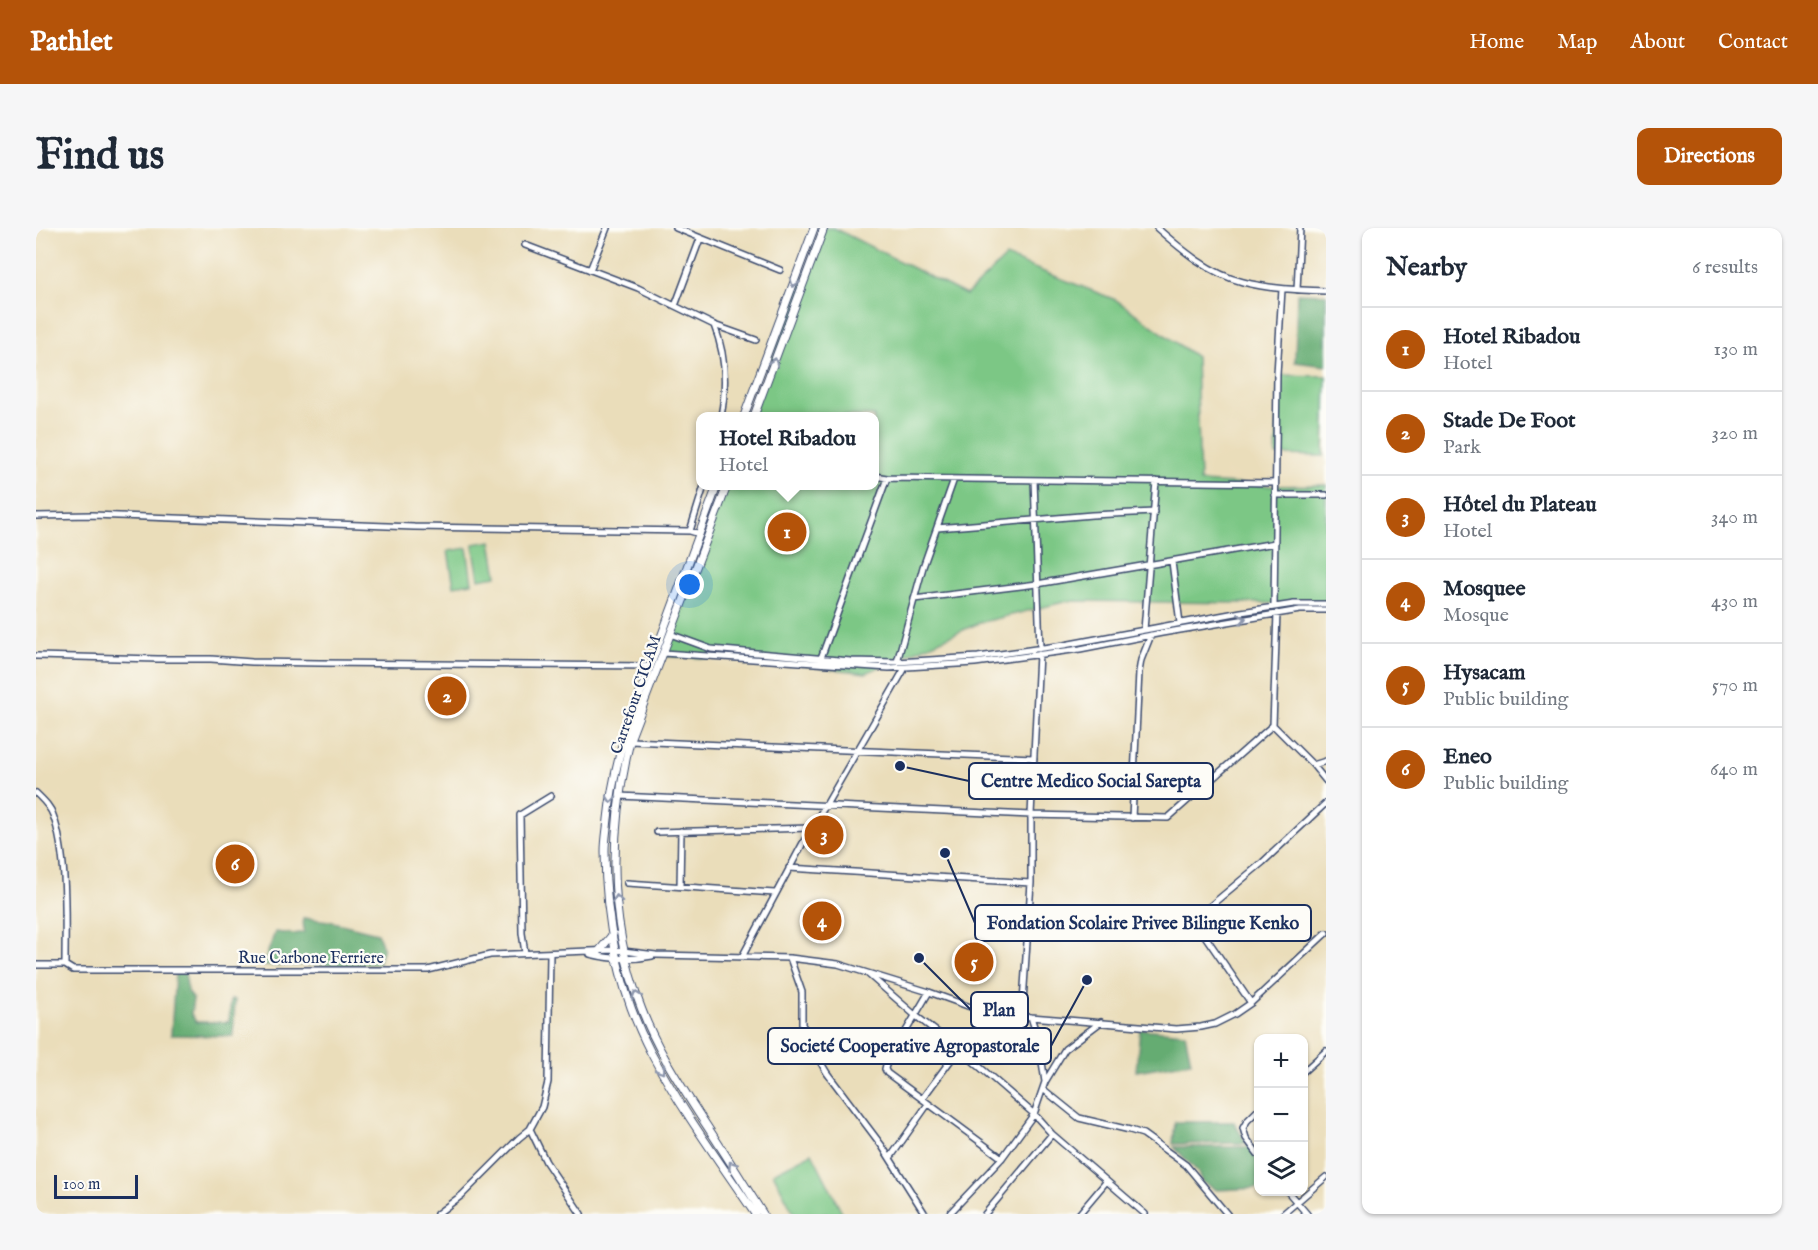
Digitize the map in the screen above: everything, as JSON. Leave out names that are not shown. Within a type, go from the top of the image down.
[{"type":"main road","points":[[746,412],[814,228]]},
{"type":"main road","points":[[756,412],[824,228]]},
{"type":"main road","points":[[716,490],[625,734],[612,788],[605,849],[607,897],[613,934],[642,1012],[657,1043],[674,1074],[764,1214]]},
{"type":"main road","name":"Carrefour CICAM","points":[[620,954],[614,852],[622,774],[630,741],[725,490]]},
{"type":"main road","points":[[599,951],[613,934]]},
{"type":"main road","points":[[620,954],[633,1012],[650,1051],[754,1214]]},
{"type":"street","points":[[590,270],[607,228]]},
{"type":"street","points":[[676,228],[780,270]]},
{"type":"street","points":[[1157,228],[1183,251],[1215,271],[1241,281],[1282,289],[1326,291]]},
{"type":"street","points":[[1297,290],[1300,228]]},
{"type":"street","points":[[675,306],[700,239]]},
{"type":"street","points":[[525,245],[638,288],[714,325],[756,339]]},
{"type":"street","points":[[1282,289],[1277,374],[1274,725],[1326,781]]},
{"type":"street","points":[[714,325],[720,339],[725,373],[725,397],[722,412]]},
{"type":"street","points":[[879,477],[1275,483]]},
{"type":"street","points":[[821,658],[887,478]]},
{"type":"street","points":[[897,662],[923,567],[954,479]]},
{"type":"street","points":[[1022,1016],[1031,883],[1031,814],[1039,651],[1034,480]]},
{"type":"street","points":[[1144,630],[1156,481]]},
{"type":"street","points":[[690,531],[703,490]]},
{"type":"street","points":[[1275,495],[1326,495]]},
{"type":"street","points":[[937,528],[1154,512]]},
{"type":"street","points":[[36,516],[126,516],[414,527],[690,531],[700,534]]},
{"type":"street","points":[[914,599],[1038,584],[1275,543]]},
{"type":"street","points":[[1172,562],[1180,623]]},
{"type":"street","points":[[670,634],[711,650],[897,662],[1080,649],[1276,610],[1294,604],[1326,604]]},
{"type":"street","points":[[663,653],[905,668],[975,663],[1180,623],[1276,610],[1326,610]]},
{"type":"street","points":[[1132,818],[1139,672],[1151,635]]},
{"type":"street","points":[[36,656],[211,659],[252,662],[651,666]]},
{"type":"street","points":[[742,957],[811,828],[905,668]]},
{"type":"street","points":[[619,796],[1168,818],[1274,725]]},
{"type":"street","points":[[630,741],[1034,758]]},
{"type":"street","points":[[1313,765],[1326,761]]},
{"type":"street","points":[[36,793],[50,808],[61,855],[64,877],[65,965]]},
{"type":"street","points":[[525,953],[522,922],[520,815],[551,796]]},
{"type":"street","points":[[1029,915],[1192,917],[1203,912],[1263,862],[1326,803]]},
{"type":"street","points":[[657,832],[811,828]]},
{"type":"street","points":[[680,887],[681,831]]},
{"type":"street","points":[[789,868],[1031,883]]},
{"type":"street","points":[[627,883],[775,893]]},
{"type":"street","points":[[1192,917],[1251,1003]]},
{"type":"street","points":[[620,954],[641,958],[656,956],[790,958],[838,964],[976,1009],[1031,1017],[1176,1029],[1201,1027],[1224,1020],[1251,1003],[1326,933]]},
{"type":"street","name":"Rue Carbone Ferriere","points":[[36,965],[65,965],[73,970],[428,970],[490,955],[599,951],[620,954]]},
{"type":"street","name":"Rue Carbone Ferriere","points":[[586,952],[603,957],[620,954]]},
{"type":"street","points":[[437,1214],[462,1195],[530,1129],[542,1107],[548,1082],[550,953]]},
{"type":"street","points":[[790,958],[802,992],[802,1024],[818,1058],[890,1158],[925,1214]]},
{"type":"street","points":[[867,973],[1034,1114],[1052,1134],[1145,1214]]},
{"type":"street","points":[[929,992],[885,1069],[922,1100],[1002,1158]]},
{"type":"street","points":[[1031,1017],[1039,1042],[1045,1082]]},
{"type":"street","points":[[949,1214],[1002,1158],[1034,1114],[1045,1082],[1065,1049],[1101,1022]]},
{"type":"street","points":[[922,1100],[959,1049]]},
{"type":"street","points":[[1308,1067],[1326,1051]]},
{"type":"street","points":[[1043,1089],[1079,1118],[1130,1130],[1150,1140],[1186,1165],[1227,1214]]},
{"type":"street","points":[[890,1158],[928,1104]]},
{"type":"street","points":[[1254,1114],[1243,1128],[1246,1138],[1254,1149]]},
{"type":"street","points":[[530,1129],[546,1162],[581,1214]]},
{"type":"street","points":[[985,1214],[1052,1134]]},
{"type":"street","points":[[1284,1214],[1326,1177]]},
{"type":"street","points":[[1079,1214],[1106,1182]]},
{"type":"street","points":[[1292,1196],[1306,1214]]},
{"type":"green space","points":[[822,228],[834,228],[966,295],[1006,257],[1116,300],[1196,357],[1200,482],[1273,486],[1326,485],[1326,604],[1068,601],[979,623],[866,673],[760,660],[660,656],[722,490],[879,490],[879,412],[753,412]]},
{"type":"green space","points":[[1297,293],[1326,294],[1326,366],[1295,362]]},
{"type":"green space","points":[[1279,375],[1326,376],[1324,456],[1276,455]]},
{"type":"green space","points":[[491,541],[497,576],[479,579],[473,544]]},
{"type":"green space","points":[[467,548],[472,583],[454,586],[448,551]]},
{"type":"green space","points":[[303,918],[329,921],[377,933],[383,947],[378,964],[263,966],[275,932],[294,934],[304,932]]},
{"type":"green space","points":[[175,973],[185,973],[188,992],[193,999],[191,1014],[196,1022],[229,1022],[231,999],[235,1000],[233,1036],[171,1035]]},
{"type":"green space","points":[[1140,1029],[1185,1033],[1191,1062],[1136,1071]]},
{"type":"green space","points":[[1175,1122],[1234,1122],[1246,1143],[1173,1144]]},
{"type":"green space","points":[[1174,1147],[1250,1147],[1254,1154],[1254,1188],[1217,1190],[1202,1182],[1197,1171]]},
{"type":"green space","points":[[812,1153],[843,1214],[794,1214],[773,1173]]},
{"type":"place","name":"Hotel Ribadou","points":[[787,532]]},
{"type":"place","name":"Stade De Foot","points":[[447,696]]},
{"type":"place","name":"Centre Medico Social Sarepta","points":[[900,766]]},
{"type":"place","name":"Hôtel du Plateau","points":[[824,835]]},
{"type":"place","name":"Fondation Scolaire Privee Bilingue Kenko","points":[[945,853]]},
{"type":"place","name":"Eneo","points":[[235,864]]},
{"type":"place","name":"Mosquee","points":[[822,921]]},
{"type":"place","name":"Plan","points":[[919,958]]},
{"type":"place","name":"Hysacam","points":[[974,962]]},
{"type":"place","name":"Societé Cooperative Agropastorale","points":[[1087,980]]}]
